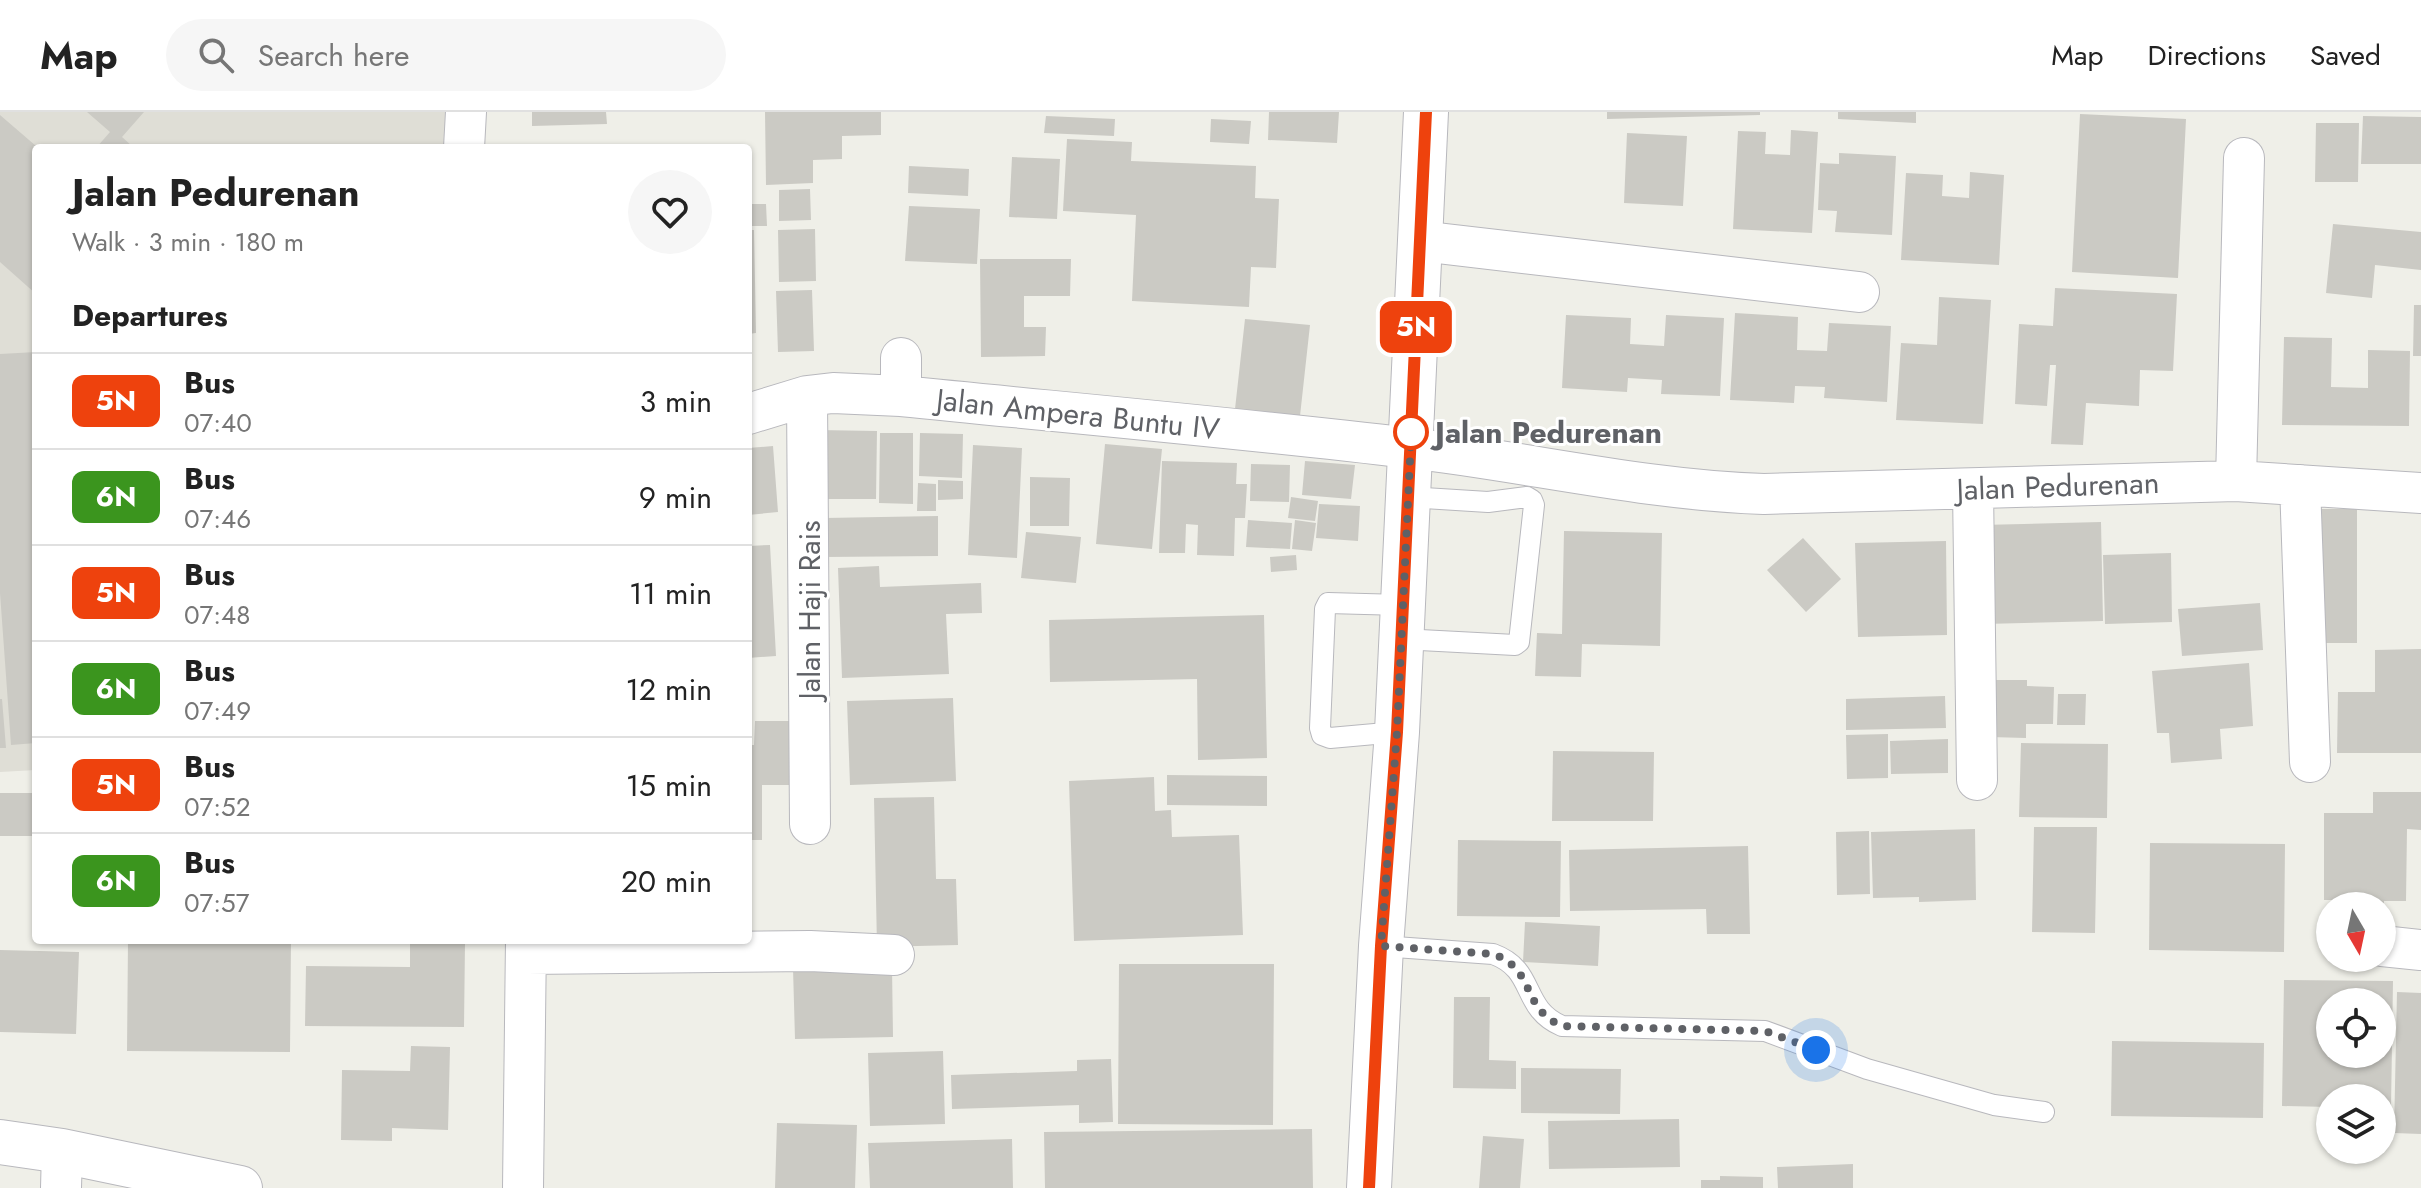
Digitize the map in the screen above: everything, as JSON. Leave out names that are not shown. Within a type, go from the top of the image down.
[{"type":"street","points":[[464,144],[466,112]]},
{"type":"street","points":[[1369,1188],[1381,946],[1397,732],[1426,112]]},
{"type":"street","points":[[2236,481],[2244,158]]},
{"type":"street","points":[[1420,241],[1859,292]]},
{"type":"street","name":"Jalan Ampera Buntu IV","points":[[752,413],[807,396],[901,377],[1410,448]]},
{"type":"street","name":"Jalan Haji Rais","points":[[807,396],[810,824]]},
{"type":"street","name":"Jalan Pedurenan","points":[[1410,448],[1705,492],[1764,494],[2236,481],[2421,493]]},
{"type":"street","points":[[2300,485],[2310,762]]},
{"type":"street","points":[[1973,489],[1977,780]]},
{"type":"street","points":[[523,1188],[527,947],[894,955]]},
{"type":"street","points":[[2396,947],[2421,950]]},
{"type":"street","points":[[0,1142],[62,1169],[240,1188]]},
{"type":"lane","points":[[1397,732],[1330,738],[1322,735],[1325,609],[1328,603],[1482,644],[1515,645],[1519,642],[1534,505],[1527,497],[1488,502],[1408,497]]},
{"type":"lane","points":[[1381,946],[1493,954],[1508,959],[1520,971],[1536,1006],[1546,1019],[1562,1026],[1765,1031],[1867,1069],[1994,1105],[2044,1112]]},
{"type":"shaded area","points":[[0,112],[449,112],[448,144],[32,144],[32,770],[0,772]]},
{"type":"building","points":[[87,112],[144,112],[122,137],[130,144],[100,144],[110,132]]},
{"type":"building","points":[[532,112],[606,112],[607,124],[532,126]]},
{"type":"building","points":[[765,112],[881,112],[881,135],[842,136],[842,159],[813,160],[813,183],[766,185]]},
{"type":"building","points":[[1269,112],[1339,112],[1337,143],[1268,140]]},
{"type":"building","points":[[1607,112],[1760,112],[1760,115],[1607,119]]},
{"type":"building","points":[[1838,112],[1916,112],[1916,123],[1838,119]]},
{"type":"building","points":[[2080,114],[2186,119],[2178,278],[2072,272]]},
{"type":"building","points":[[0,115],[34,144],[32,290],[0,262]]},
{"type":"building","points":[[1046,116],[1115,119],[1114,136],[1044,133]]},
{"type":"building","points":[[2363,116],[2421,117],[2421,164],[2361,164]]},
{"type":"building","points":[[1211,119],[1251,121],[1249,144],[1210,142]]},
{"type":"building","points":[[2316,123],[2359,123],[2358,182],[2315,182]]},
{"type":"building","points":[[1791,130],[1818,132],[1812,233],[1733,229],[1738,131],[1766,132],[1765,154],[1790,155]]},
{"type":"building","points":[[1627,133],[1687,136],[1683,206],[1624,203]]},
{"type":"building","points":[[1067,139],[1132,142],[1131,161],[1256,166],[1255,198],[1279,199],[1276,268],[1251,267],[1249,307],[1132,301],[1136,215],[1063,211]]},
{"type":"building","points":[[1839,153],[1896,156],[1892,235],[1835,232],[1837,211],[1818,210],[1820,163],[1839,164]]},
{"type":"building","points":[[1012,157],[1060,159],[1057,219],[1009,217]]},
{"type":"building","points":[[909,166],[969,169],[968,196],[908,193]]},
{"type":"building","points":[[1970,172],[2004,175],[1999,265],[1901,260],[1906,173],[1943,175],[1942,196],[1969,198]]},
{"type":"building","points":[[810,189],[811,220],[779,221],[779,190]]},
{"type":"building","points":[[752,204],[766,204],[767,226],[752,226]]},
{"type":"building","points":[[909,206],[980,209],[977,264],[905,261]]},
{"type":"building","points":[[2333,224],[2421,232],[2421,270],[2375,265],[2372,298],[2326,293]]},
{"type":"building","points":[[815,229],[816,281],[779,282],[778,230]]},
{"type":"building","points":[[752,230],[754,230],[756,333],[752,334]]},
{"type":"building","points":[[980,259],[1071,259],[1070,296],[1024,296],[1024,327],[1046,327],[1045,356],[981,357]]},
{"type":"building","points":[[2055,288],[2177,294],[2173,371],[2140,370],[2139,406],[2086,403],[2083,445],[2051,444],[2056,365],[2050,365],[2047,406],[2015,404],[2019,324],[2053,326]]},
{"type":"building","points":[[812,290],[814,351],[778,352],[776,291]]},
{"type":"building","points":[[1939,297],[1991,300],[1983,424],[1896,420],[1901,343],[1937,345]]},
{"type":"building","points":[[2414,305],[2421,305],[2421,356],[2413,356]]},
{"type":"building","points":[[1735,313],[1798,317],[1797,350],[1827,351],[1829,323],[1891,326],[1887,402],[1824,398],[1825,387],[1795,386],[1794,403],[1730,400]]},
{"type":"building","points":[[1566,315],[1631,318],[1630,344],[1664,346],[1666,315],[1724,318],[1720,396],[1661,394],[1662,380],[1628,378],[1627,392],[1562,388]]},
{"type":"building","points":[[1245,319],[1310,325],[1299,425],[1234,418]]},
{"type":"building","points":[[2284,337],[2332,338],[2331,387],[2368,388],[2368,350],[2410,351],[2409,426],[2282,425]]},
{"type":"building","points":[[32,352],[32,743],[11,745],[0,593],[0,354]]},
{"type":"building","points":[[817,430],[877,431],[876,499],[816,499]]},
{"type":"building","points":[[880,433],[913,433],[913,504],[879,503]]},
{"type":"building","points":[[920,433],[963,434],[962,478],[919,476]]},
{"type":"building","points":[[1105,444],[1162,449],[1152,549],[1096,544]]},
{"type":"building","points":[[973,445],[1022,448],[1017,558],[968,555]]},
{"type":"building","points":[[773,446],[778,512],[752,515],[752,448]]},
{"type":"building","points":[[1162,461],[1237,463],[1236,484],[1247,484],[1245,518],[1235,518],[1234,556],[1197,555],[1198,525],[1186,524],[1185,553],[1159,553]]},
{"type":"building","points":[[1305,461],[1355,465],[1351,499],[1302,495]]},
{"type":"building","points":[[1251,464],[1290,465],[1289,502],[1250,501]]},
{"type":"building","points":[[1030,477],[1070,478],[1069,526],[1030,526]]},
{"type":"building","points":[[938,480],[963,481],[963,499],[938,500]]},
{"type":"building","points":[[918,483],[936,484],[936,511],[917,511]]},
{"type":"building","points":[[1291,497],[1318,501],[1315,521],[1288,518]]},
{"type":"building","points":[[1319,504],[1360,506],[1358,541],[1316,538]]},
{"type":"building","points":[[2313,509],[2357,509],[2357,643],[2313,643]]},
{"type":"building","points":[[938,516],[938,556],[825,557],[825,518]]},
{"type":"building","points":[[1248,520],[1292,523],[1290,549],[1246,547]]},
{"type":"building","points":[[1295,520],[1316,523],[1312,551],[1292,549]]},
{"type":"building","points":[[2101,522],[2103,621],[1984,624],[1981,525]]},
{"type":"building","points":[[1564,531],[1662,533],[1660,646],[1582,644],[1581,677],[1535,676],[1537,633],[1562,634]]},
{"type":"building","points":[[1026,532],[1081,537],[1076,583],[1021,578]]},
{"type":"building","points":[[1803,538],[1841,579],[1806,612],[1767,570]]},
{"type":"building","points":[[1946,541],[1947,635],[1858,637],[1855,543]]},
{"type":"building","points":[[770,545],[776,656],[752,658],[752,546]]},
{"type":"building","points":[[2171,553],[2172,622],[2105,624],[2103,555]]},
{"type":"building","points":[[1296,555],[1297,570],[1271,572],[1270,557]]},
{"type":"building","points":[[879,566],[880,587],[981,583],[982,613],[946,614],[949,674],[842,678],[838,568]]},
{"type":"building","points":[[2260,603],[2263,650],[2182,656],[2178,609]]},
{"type":"building","points":[[1264,615],[1267,758],[1198,760],[1197,679],[1050,682],[1049,620]]},
{"type":"building","points":[[2421,649],[2421,753],[2337,753],[2338,692],[2375,692],[2375,650]]},
{"type":"building","points":[[2249,663],[2253,726],[2220,729],[2222,759],[2171,763],[2169,733],[2157,733],[2152,671]]},
{"type":"building","points":[[1991,680],[2027,680],[2027,686],[2054,687],[2053,724],[2026,724],[2026,738],[1990,737]]},
{"type":"building","points":[[2058,694],[2086,694],[2085,725],[2057,725]]},
{"type":"building","points":[[1945,696],[1946,728],[1846,730],[1846,699]]},
{"type":"building","points":[[953,698],[956,781],[850,785],[847,701]]},
{"type":"building","points":[[2,699],[6,748],[0,748]]},
{"type":"building","points":[[755,721],[792,721],[792,785],[762,785],[762,840],[752,840]]},
{"type":"building","points":[[1888,734],[1888,778],[1847,779],[1846,735]]},
{"type":"building","points":[[1948,739],[1948,773],[1891,774],[1890,741]]},
{"type":"building","points":[[2021,743],[2108,744],[2107,818],[2019,817]]},
{"type":"building","points":[[1553,751],[1654,752],[1653,821],[1552,821]]},
{"type":"building","points":[[1167,775],[1267,776],[1267,806],[1167,805]]},
{"type":"building","points":[[1154,777],[1155,811],[1171,810],[1172,837],[1239,835],[1243,935],[1074,941],[1069,781]]},
{"type":"building","points":[[2373,792],[2421,792],[2421,830],[2407,829],[2406,901],[2396,901],[2396,892],[2324,892],[2324,813],[2373,813]]},
{"type":"building","points":[[0,793],[32,793],[32,836],[0,836]]},
{"type":"building","points":[[934,797],[936,879],[956,879],[958,945],[877,947],[874,798]]},
{"type":"building","points":[[2034,827],[2097,827],[2095,933],[2032,932]]},
{"type":"building","points":[[1975,829],[1976,900],[1919,902],[1919,897],[1873,898],[1871,832]]},
{"type":"building","points":[[1869,831],[1870,894],[1837,895],[1836,832]]},
{"type":"building","points":[[1458,840],[1561,841],[1560,917],[1457,916]]},
{"type":"building","points":[[2150,843],[2285,844],[2284,952],[2149,950]]},
{"type":"building","points":[[1748,846],[1750,934],[1707,934],[1706,909],[1570,911],[1569,850]]},
{"type":"building","points":[[1525,922],[1600,926],[1598,966],[1523,962]]},
{"type":"building","points":[[128,944],[291,944],[290,1052],[127,1051]]},
{"type":"building","points":[[410,944],[465,944],[464,1027],[305,1026],[306,966],[410,967]]},
{"type":"building","points":[[0,950],[79,952],[76,1034],[0,1032]]},
{"type":"building","points":[[1119,964],[1274,964],[1273,1125],[1118,1124]]},
{"type":"building","points":[[892,966],[893,1037],[795,1039],[793,968]]},
{"type":"building","points":[[2284,980],[2393,981],[2393,988],[2316,988],[2316,1068],[2392,1068],[2391,1084],[2316,1084],[2316,1107],[2282,1106]]},
{"type":"building","points":[[2397,992],[2421,993],[2421,1134],[2396,1133]]},
{"type":"building","points":[[1454,997],[1490,997],[1489,1060],[1516,1061],[1516,1089],[1453,1088]]},
{"type":"building","points":[[2112,1041],[2264,1043],[2263,1118],[2111,1116]]},
{"type":"building","points":[[411,1046],[450,1047],[448,1130],[392,1128],[392,1141],[341,1140],[342,1070],[410,1071]]},
{"type":"building","points":[[943,1051],[945,1124],[870,1126],[868,1053]]},
{"type":"building","points":[[1111,1059],[1113,1122],[1079,1123],[1079,1105],[952,1109],[951,1075],[1077,1071],[1077,1060]]},
{"type":"building","points":[[1521,1068],[1621,1069],[1620,1114],[1521,1113]]},
{"type":"building","points":[[1679,1119],[1680,1167],[1549,1169],[1548,1121]]},
{"type":"building","points":[[777,1123],[857,1125],[855,1188],[775,1188]]},
{"type":"building","points":[[1312,1129],[1313,1188],[1045,1188],[1044,1132]]},
{"type":"building","points":[[1483,1136],[1524,1139],[1520,1188],[1479,1188]]},
{"type":"building","points":[[1012,1139],[1013,1188],[870,1188],[868,1143]]},
{"type":"building","points":[[1853,1164],[1853,1188],[1778,1188],[1777,1167]]},
{"type":"building","points":[[1720,1176],[1763,1177],[1763,1188],[1701,1188],[1701,1180],[1720,1180]]},
{"type":"bus line","name":"5N","points":[[1369,1188],[1381,946],[1397,732],[1426,112]]},
{"type":"place","name":"Jalan Pedurenan","points":[[1411,432]]},
{"type":"route","points":[[1411,432],[1412,418],[1397,732],[1381,946],[1493,954],[1508,959],[1520,971],[1536,1006],[1546,1019],[1562,1026],[1765,1031],[1816,1050]]}]
